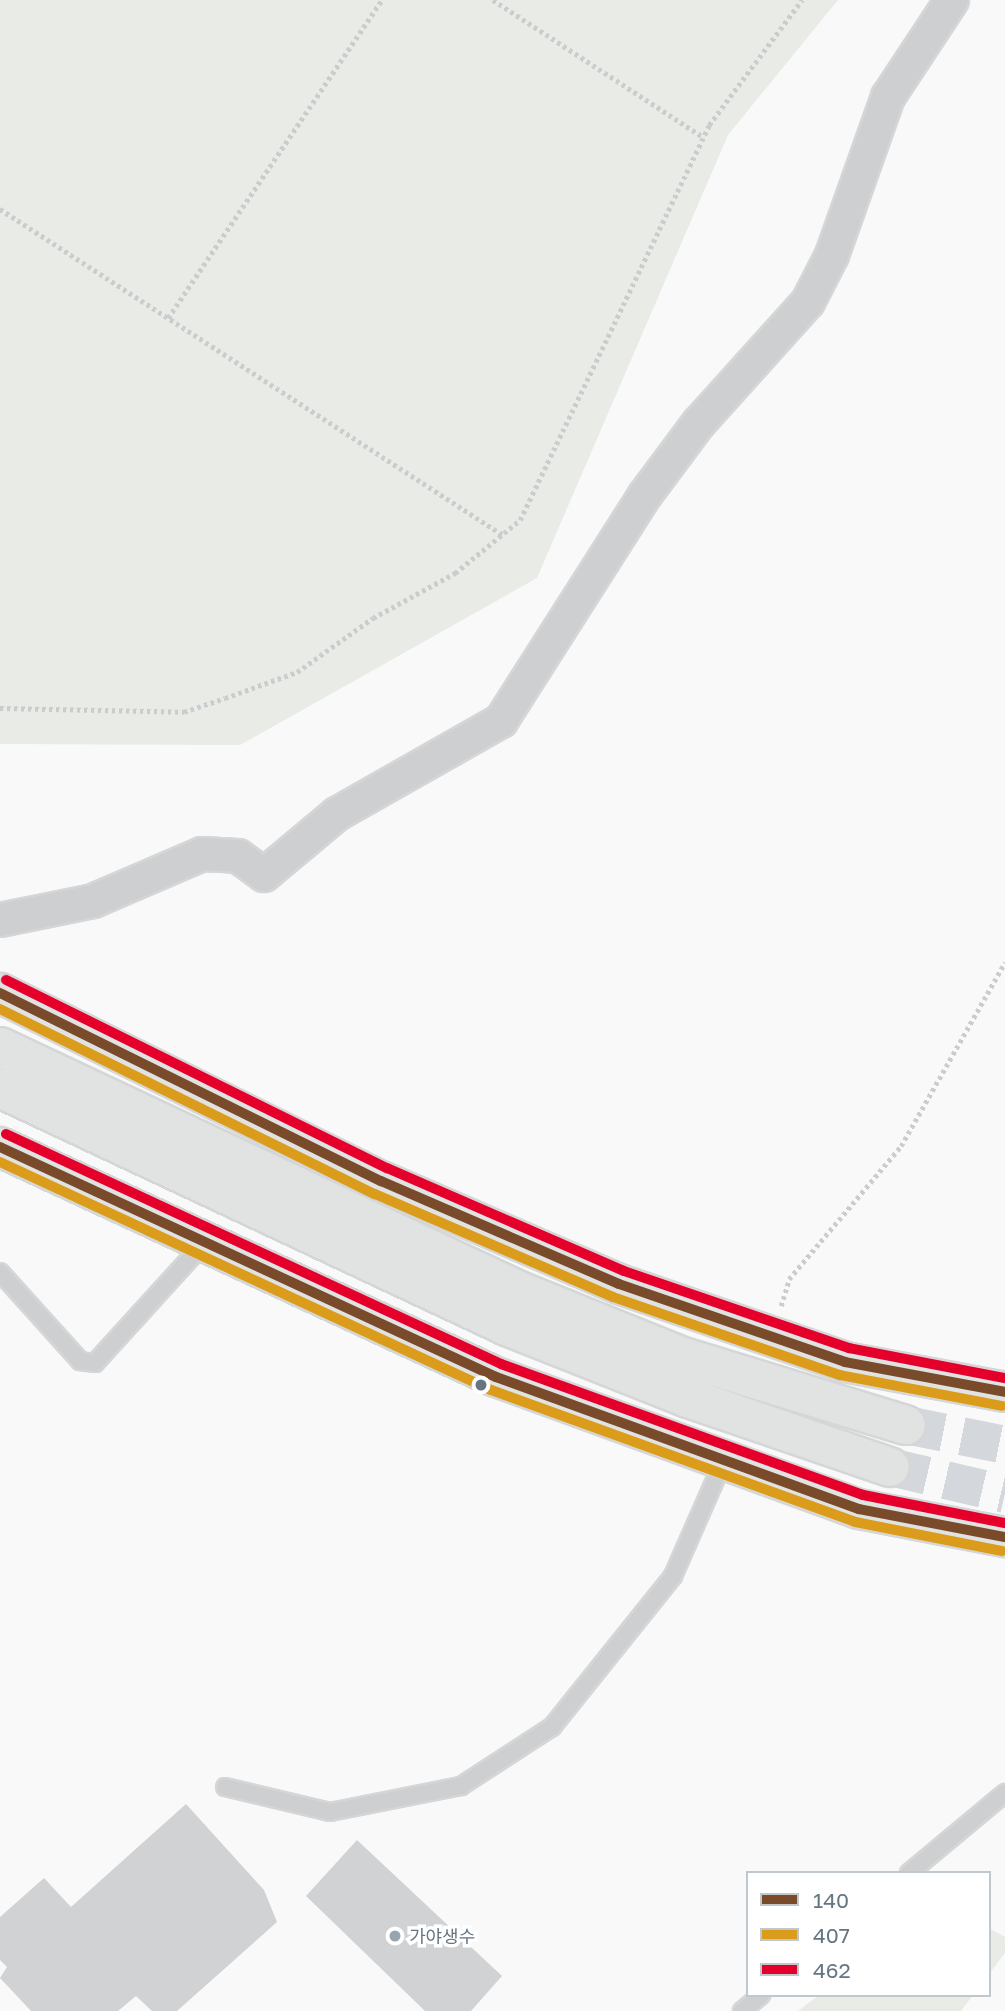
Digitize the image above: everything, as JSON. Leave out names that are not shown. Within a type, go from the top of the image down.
[{"type":"main road","points":[[0,993],[381,1181],[619,1284],[845,1363],[1005,1392]]},
{"type":"main road","points":[[0,1047],[519,1291],[683,1357],[906,1425]]},
{"type":"main road","points":[[0,1088],[507,1325],[688,1398],[890,1467]]},
{"type":"main road","points":[[0,1147],[496,1377],[723,1462],[859,1509],[1005,1537]]},
{"type":"street","points":[[0,920],[93,901],[202,854],[238,856],[264,875],[337,814],[501,722],[645,495],[698,425],[808,302],[831,255],[888,97],[952,0]]},
{"type":"lane","points":[[0,1272],[80,1360],[96,1363],[206,1241]]},
{"type":"lane","points":[[225,1787],[330,1812],[461,1786],[552,1727],[673,1576],[723,1462]]},
{"type":"lane","points":[[911,1871],[1005,1793]]},
{"type":"lane","points":[[742,2011],[759,1997]]},
{"type":"path","points":[[168,318],[382,0]]},
{"type":"path","points":[[493,0],[703,137]]},
{"type":"path","points":[[0,708],[184,712],[225,698],[297,672],[373,618],[455,573],[503,535],[520,520],[703,137],[761,50],[803,0]]},
{"type":"path","points":[[0,209],[503,535]]},
{"type":"path","points":[[772,1337],[789,1279],[901,1146],[1005,962]]},
{"type":"shaded area","points":[[0,0],[838,0],[728,135],[537,578],[240,745],[0,744]]},
{"type":"shaded area","points":[[991,1929],[1005,1937],[1005,1953],[991,1971]]},
{"type":"shaded area","points":[[816,1997],[972,1997],[961,2011],[798,2011]]},
{"type":"building","points":[[186,1804],[264,1890],[277,1922],[177,2011],[152,2011],[136,1996],[118,2011],[31,2011],[0,1978],[7,1967],[0,1960],[0,1917],[44,1878],[71,1907]]},
{"type":"building","points":[[357,1840],[502,1976],[471,2011],[425,2011],[306,1896]]},
{"type":"tunnel","points":[[906,1425],[1005,1445]]},
{"type":"tunnel","points":[[890,1467],[1005,1494]]},
{"type":"transit line","name":"462","points":[[6,980],[387,1168],[624,1271],[849,1348],[1005,1378]]},
{"type":"transit line","name":"140","points":[[0,993],[381,1181],[619,1284],[845,1362],[1005,1392]]},
{"type":"transit line","name":"407","points":[[0,1009],[375,1194],[613,1297],[840,1375],[1002,1406]]},
{"type":"transit line","name":"462","points":[[6,1134],[501,1364],[863,1495],[1005,1523]]},
{"type":"transit line","name":"140","points":[[0,1147],[496,1377],[859,1509],[1005,1537]]},
{"type":"transit line","name":"407","points":[[0,1162],[491,1390],[855,1522],[1002,1551]]},
{"type":"place","name":"가야생수","points":[[395,1936]]}]
